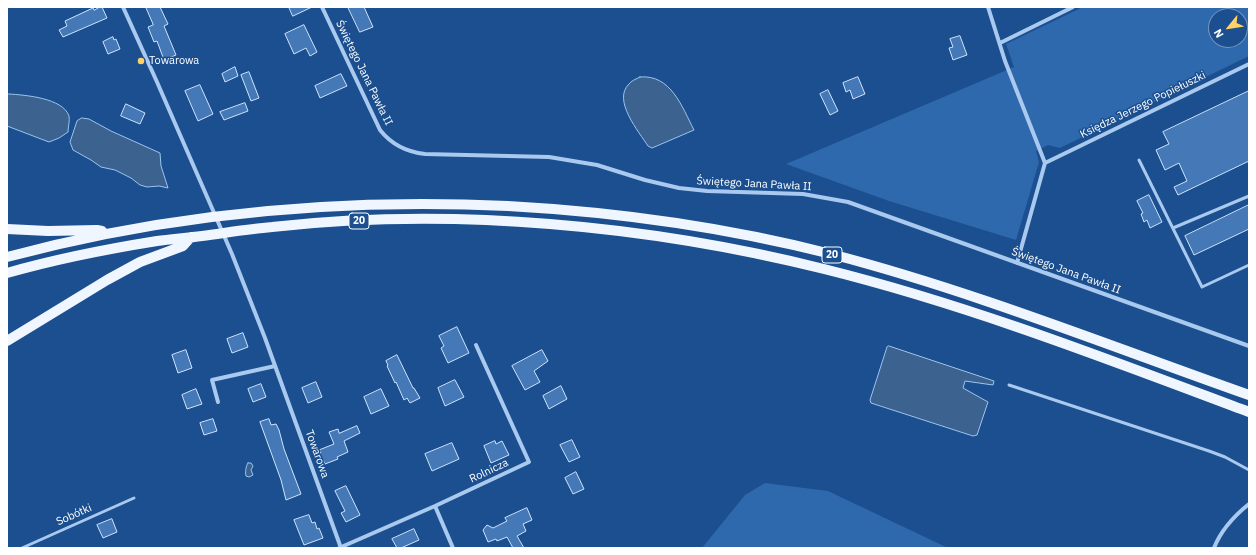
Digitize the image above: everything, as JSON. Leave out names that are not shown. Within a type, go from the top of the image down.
[{"type":"main road","name":"20","points":[[7,257],[110,233],[226,214],[320,206],[396,203],[471,204],[576,210],[675,223],[763,239],[828,254],[903,274],[948,288],[1249,395]]},
{"type":"main road","name":"20","points":[[7,273],[80,255],[159,241],[272,227],[321,223],[396,220],[464,220],[576,226],[687,241],[753,253],[825,269],[899,290],[1022,330],[1249,412]]},
{"type":"main road","points":[[7,229],[48,231],[97,230],[110,233]]},
{"type":"main road","points":[[7,341],[107,280],[140,262],[183,246],[191,238]]},
{"type":"street","name":"Towarowa","points":[[123,7],[232,254],[276,366],[340,548]]},
{"type":"street","name":"Świętego Jana Pawła II","points":[[322,7],[380,130],[393,144],[404,149],[415,153],[425,154],[549,156],[598,165],[645,180],[679,188],[707,191],[803,194],[828,198],[868,208],[1249,346]]},
{"type":"street","points":[[988,7],[1005,62],[1045,163],[1017,263]]},
{"type":"street","points":[[1000,43],[1073,7]]},
{"type":"street","name":"Księdza Jerzego Popiełuszki","points":[[1045,163],[1249,64]]},
{"type":"street","name":"Rolnicza","points":[[340,548],[529,462],[476,345]]},
{"type":"street","points":[[218,402],[212,380],[276,366]]},
{"type":"street","points":[[1214,548],[1221,532],[1231,520],[1249,504]]},
{"type":"street","points":[[435,506],[453,548]]},
{"type":"lane","points":[[1139,160],[1202,287],[1249,265]]},
{"type":"lane","points":[[1173,228],[1249,196]]},
{"type":"lane","points":[[1009,385],[1209,451],[1225,457],[1249,470]]},
{"type":"lane","name":"Sobótki","points":[[22,548],[134,498]]},
{"type":"shaded area","points":[[1083,7],[1249,7],[1249,56],[1060,148],[1048,145],[1036,151],[1039,162],[1016,240],[889,201],[786,164],[1014,67],[1006,44]]},
{"type":"shaded area","points":[[640,77],[651,77],[668,86],[680,102],[694,130],[652,148],[648,146],[625,107],[625,91],[632,81]]},
{"type":"shaded area","points":[[9,94],[43,99],[52,101],[59,105],[69,116],[68,132],[49,142],[7,126],[7,95]]},
{"type":"shaded area","points":[[82,118],[89,119],[111,131],[160,153],[161,166],[168,188],[159,186],[147,187],[140,185],[131,178],[115,170],[101,167],[73,150],[70,142],[77,121]]},
{"type":"shaded area","points":[[889,346],[994,381],[993,385],[965,381],[963,388],[988,402],[977,435],[973,436],[871,403],[870,400],[887,347]]},
{"type":"shaded area","points":[[248,463],[251,463],[253,466],[251,470],[253,475],[249,477],[246,476],[246,467]]},
{"type":"shaded area","points":[[765,483],[828,491],[948,548],[702,548],[745,495]]},
{"type":"building","points":[[102,7],[107,18],[63,37],[59,30],[67,26],[65,21],[93,8],[94,10]]},
{"type":"building","points":[[146,7],[160,7],[168,24],[164,26],[176,55],[164,60],[157,41],[154,42],[148,27],[153,25]]},
{"type":"building","points":[[289,7],[312,7],[293,16]]},
{"type":"building","points":[[348,7],[364,7],[373,27],[360,32]]},
{"type":"building","points":[[304,25],[317,52],[310,56],[306,48],[294,54],[285,34]]},
{"type":"building","points":[[960,36],[967,55],[953,60],[949,48],[953,47],[950,39]]},
{"type":"building","points":[[113,37],[114,40],[116,39],[120,49],[108,54],[103,42]]},
{"type":"building","points":[[235,67],[238,76],[225,82],[222,74]]},
{"type":"building","points":[[249,72],[259,98],[251,101],[241,75]]},
{"type":"building","points":[[341,74],[347,86],[320,98],[315,86]]},
{"type":"building","points":[[858,77],[865,94],[853,99],[850,90],[846,92],[843,83]]},
{"type":"building","points":[[200,85],[213,114],[198,121],[185,91]]},
{"type":"building","points":[[828,90],[838,111],[830,115],[820,94]]},
{"type":"building","points":[[1249,91],[1249,161],[1178,195],[1174,187],[1187,181],[1179,163],[1165,170],[1156,150],[1169,144],[1163,132]]},
{"type":"building","points":[[245,103],[248,111],[224,120],[220,112]]},
{"type":"building","points":[[126,104],[145,113],[140,124],[121,116]]},
{"type":"building","points":[[1149,195],[1162,222],[1150,228],[1147,220],[1144,222],[1141,214],[1143,213],[1137,201]]},
{"type":"building","points":[[1249,205],[1249,229],[1194,255],[1185,236]]},
{"type":"building","points":[[457,327],[469,353],[448,363],[441,348],[444,346],[439,336]]},
{"type":"building","points":[[243,333],[248,347],[232,353],[227,339]]},
{"type":"building","points":[[186,350],[192,368],[178,373],[172,355]]},
{"type":"building","points":[[542,350],[548,361],[534,371],[540,382],[525,390],[512,366]]},
{"type":"building","points":[[397,355],[413,388],[420,398],[410,403],[407,398],[404,400],[387,366],[386,361]]},
{"type":"building","points":[[455,380],[464,397],[445,406],[438,388]]},
{"type":"building","points":[[316,382],[322,397],[308,403],[302,388]]},
{"type":"building","points":[[261,384],[266,397],[253,402],[248,389]]},
{"type":"building","points":[[561,386],[567,399],[549,409],[543,396]]},
{"type":"building","points":[[196,389],[202,404],[187,409],[182,395]]},
{"type":"building","points":[[381,389],[389,406],[371,414],[364,397]]},
{"type":"building","points":[[213,419],[217,431],[204,435],[200,423]]},
{"type":"building","points":[[269,419],[271,425],[276,424],[279,430],[284,449],[301,494],[286,500],[281,480],[260,422]]},
{"type":"building","points":[[357,426],[360,433],[344,441],[348,452],[337,457],[338,459],[325,464],[323,460],[320,462],[317,454],[321,453],[319,450],[334,444],[329,432],[338,429],[339,433]]},
{"type":"building","points":[[572,440],[580,457],[569,462],[560,445]]},
{"type":"building","points":[[495,441],[496,444],[502,441],[509,455],[491,463],[484,446]]},
{"type":"building","points":[[452,443],[459,459],[432,471],[425,454]]},
{"type":"building","points":[[576,472],[584,489],[573,494],[565,478]]},
{"type":"building","points":[[346,486],[360,515],[346,522],[341,513],[345,511],[335,491]]},
{"type":"building","points":[[527,508],[532,520],[523,524],[526,531],[517,536],[524,548],[513,548],[507,537],[497,541],[496,539],[488,542],[483,530],[487,525],[493,528],[507,521],[505,518]]},
{"type":"building","points":[[309,515],[312,523],[315,522],[317,529],[319,528],[323,538],[304,545],[294,520]]},
{"type":"building","points":[[112,519],[117,532],[103,538],[97,525]]},
{"type":"building","points":[[414,529],[419,540],[401,548],[397,548],[392,539]]},
{"type":"place","name":"Towarowa","points":[[141,61]]}]
